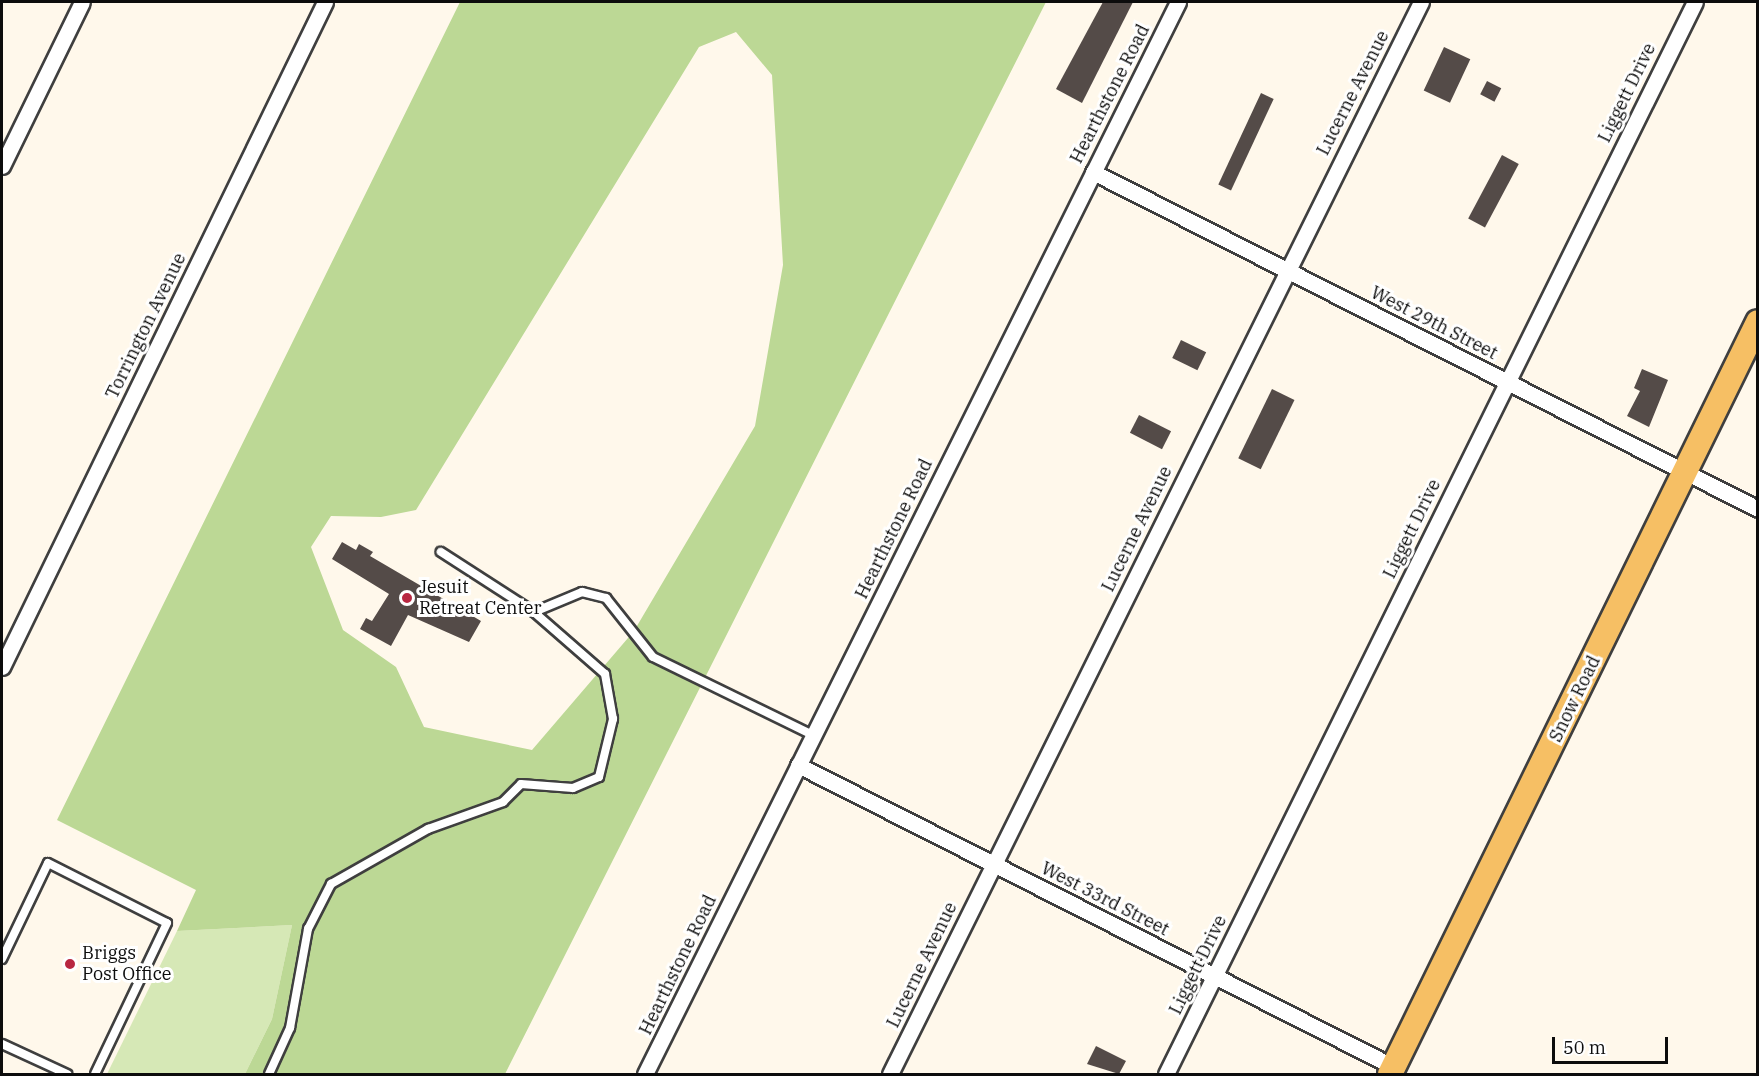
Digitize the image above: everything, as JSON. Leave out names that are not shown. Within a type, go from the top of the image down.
[{"type":"main road","name":"Snow Road","points":[[1392,1071],[1758,322]]},
{"type":"street","points":[[2,166],[82,2]]},
{"type":"street","name":"Torrington Avenue","points":[[2,667],[325,2]]},
{"type":"street","name":"Hearthstone Road","points":[[645,1074],[1178,2]]},
{"type":"street","name":"Lucerne Avenue","points":[[890,1074],[1421,2]]},
{"type":"street","name":"Liggett Drive","points":[[1166,1074],[1506,380],[1695,2]]},
{"type":"street","name":"West 29th Street","points":[[1093,172],[1758,509]]},
{"type":"street","name":"West 33rd Street","points":[[798,765],[1215,976],[1392,1071]]},
{"type":"lane","points":[[269,1074],[290,1028],[308,929],[331,884],[428,829],[503,802],[521,784],[573,788],[598,777],[613,719],[611,688],[593,661],[534,612],[441,552]]},
{"type":"lane","points":[[534,612],[582,592],[606,598],[653,657],[813,735]]},
{"type":"lane","points":[[2,959],[48,863],[167,922],[95,1074]]},
{"type":"lane","points":[[2,1044],[67,1074]]},
{"type":"green space","points":[[460,2],[1046,2],[505,1074],[245,1074],[272,1019],[292,925],[177,931],[196,890],[57,820]],"holes":[[[736,32],[772,75],[783,265],[755,426],[634,631],[532,750],[424,727],[396,667],[343,630],[311,547],[331,516],[381,517],[416,510],[699,47]]]},
{"type":"green space","points":[[292,925],[272,1019],[245,1074],[107,1074],[177,931]]},
{"type":"building","points":[[1103,2],[1133,2],[1082,103],[1056,89]]},
{"type":"building","points":[[1444,47],[1470,59],[1450,103],[1424,91]]},
{"type":"building","points":[[1487,81],[1501,88],[1494,102],[1480,94]]},
{"type":"building","points":[[1261,93],[1274,99],[1231,190],[1218,185]]},
{"type":"building","points":[[1502,155],[1519,164],[1485,227],[1468,219]]},
{"type":"building","points":[[1181,340],[1206,352],[1197,370],[1172,358]]},
{"type":"building","points":[[1642,369],[1668,380],[1649,427],[1627,416],[1640,391],[1634,388]]},
{"type":"building","points":[[1272,389],[1294,400],[1261,469],[1238,458]]},
{"type":"building","points":[[1139,415],[1171,431],[1162,449],[1130,433]]},
{"type":"building","points":[[342,542],[356,550],[359,544],[373,552],[370,556],[481,621],[469,642],[408,615],[391,646],[360,629],[366,618],[372,621],[389,594],[332,559]]},
{"type":"building","points":[[1096,1046],[1126,1061],[1119,1074],[1087,1064]]},
{"type":"place","name":"Jesuit Retreat Center","points":[[407,598]]},
{"type":"place","name":"Briggs Post Office","points":[[70,964]]}]
